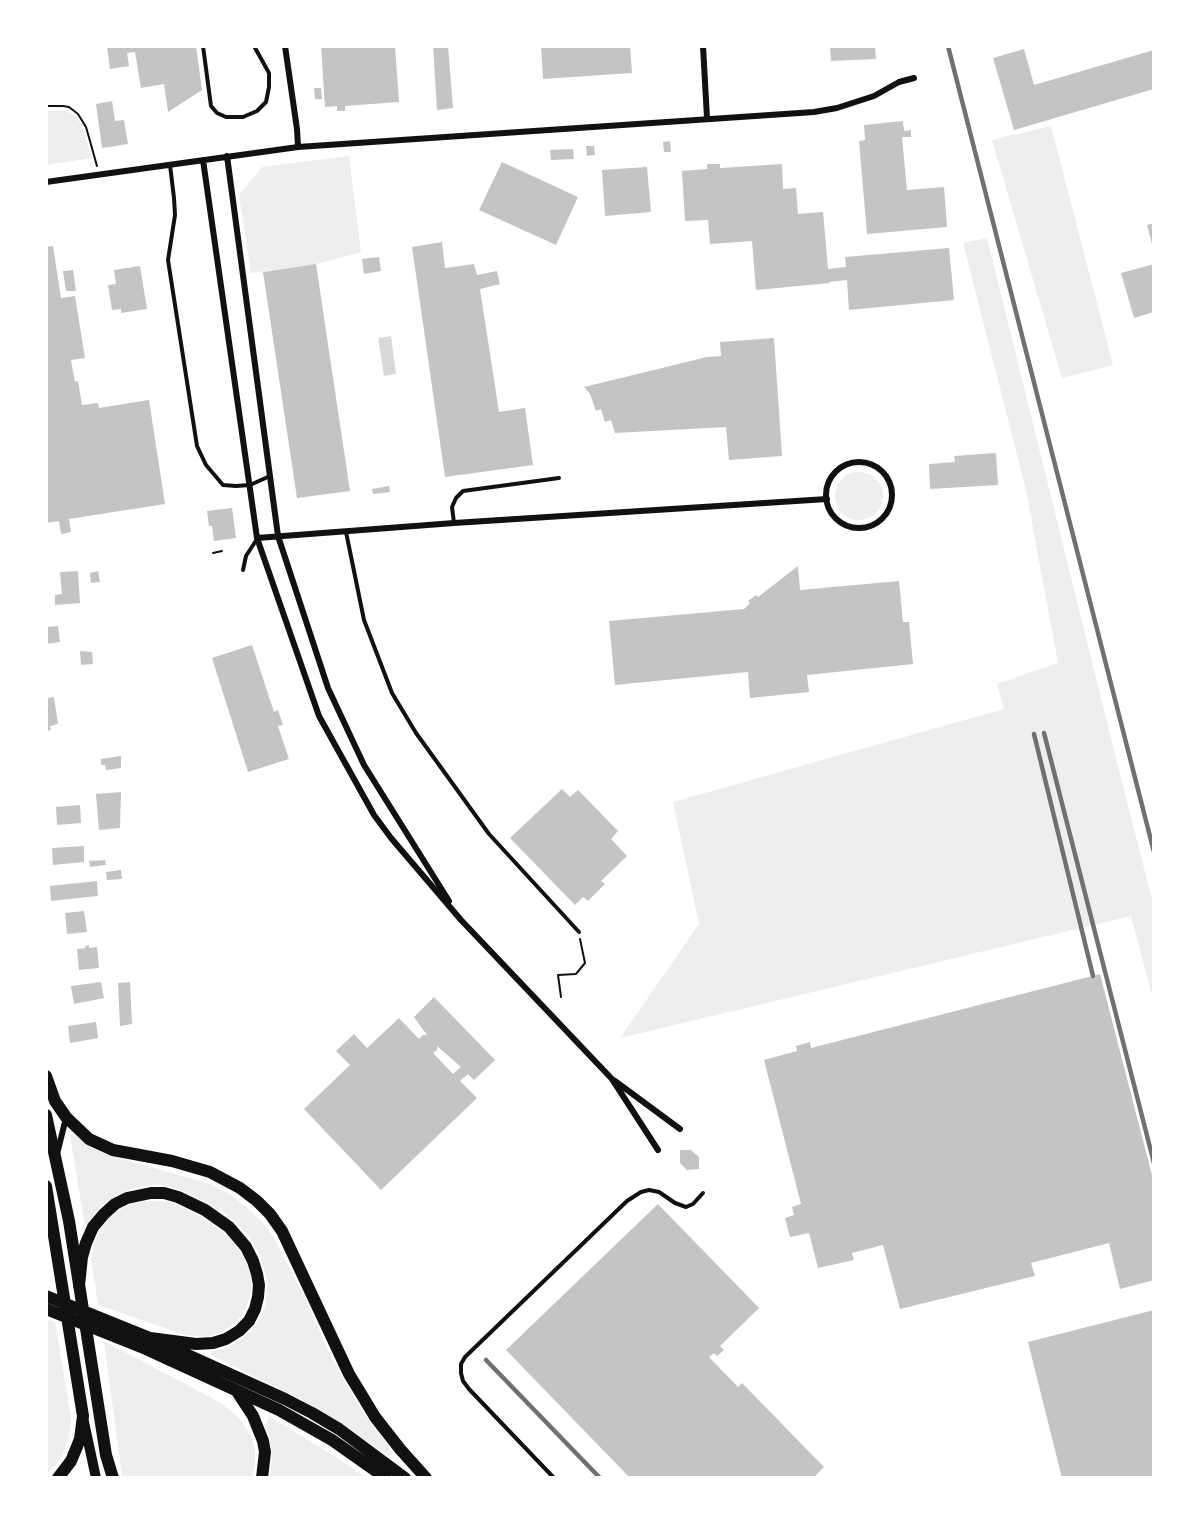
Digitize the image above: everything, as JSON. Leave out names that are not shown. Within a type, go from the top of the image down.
[{"type":"main road","points":[[46,1076],[55,1101],[66,1118],[89,1139],[113,1150],[172,1161],[210,1172],[240,1188],[270,1214],[282,1231],[363,1397],[375,1417],[426,1478]]},
{"type":"main road","points":[[46,1115],[69,1221],[105,1455],[111,1478]]},
{"type":"main road","points":[[46,1186],[83,1416],[96,1478]]},
{"type":"main road","points":[[80,1290],[82,1257],[86,1243],[93,1227],[115,1204],[128,1198],[151,1193],[171,1195],[191,1202],[223,1222],[238,1236],[254,1261],[259,1285],[255,1309],[249,1321],[226,1339],[213,1343],[196,1344],[150,1338]]},
{"type":"main road","points":[[46,1296],[259,1386],[312,1413],[364,1447],[405,1478]]},
{"type":"main road","points":[[46,1309],[235,1389],[306,1424],[386,1478]]},
{"type":"main road","points":[[235,1389],[253,1416],[263,1441],[265,1452],[262,1478]]},
{"type":"main road","points":[[58,1478],[71,1461],[76,1449],[80,1439],[83,1416]]},
{"type":"street","points":[[285,46],[298,147]]},
{"type":"street","points":[[703,46],[707,118]]},
{"type":"street","points":[[46,182],[298,147],[814,112],[837,108],[874,96],[899,82],[914,78]]},
{"type":"street","points":[[227,156],[278,536],[328,688],[359,755],[461,920]]},
{"type":"street","points":[[203,160],[257,538],[319,716],[374,815],[461,920],[612,1079],[680,1129]]},
{"type":"street","points":[[861,462],[873,465],[882,471],[889,480],[892,491],[887,513],[879,521],[858,528],[837,519],[830,510],[827,500],[829,482],[835,473],[852,463],[861,462]]},
{"type":"street","points":[[257,538],[454,523],[827,500]]},
{"type":"street","points":[[612,1079],[658,1150]]},
{"type":"street","points":[[56,1158],[66,1118]]},
{"type":"lane","points":[[203,46],[211,106],[217,113],[226,117],[243,117],[257,111],[266,102],[269,87],[269,73],[254,46]]},
{"type":"lane","points":[[170,165],[175,214],[168,260],[197,446],[206,465],[223,485],[250,484],[270,476]]},
{"type":"lane","points":[[454,523],[452,507],[462,491],[559,478]]},
{"type":"lane","points":[[346,531],[364,620],[392,693],[416,733],[489,834],[579,932]]},
{"type":"lane","points":[[243,570],[246,556],[257,538]]},
{"type":"lane","points":[[554,1478],[469,1389],[463,1381],[461,1364],[465,1357],[627,1201],[649,1190],[659,1192],[675,1203],[686,1207],[693,1204],[703,1193]]},
{"type":"path","points":[[46,106],[69,107],[78,114],[86,127],[100,175]]},
{"type":"path","points":[[213,553],[222,550]]},
{"type":"path","points":[[561,998],[558,975],[576,974],[585,963],[579,932]]},
{"type":"shaded area","points":[[56,110],[74,115],[80,122],[92,158],[47,165],[47,111]]},
{"type":"shaded area","points":[[1051,126],[1113,365],[1062,378],[992,140]]},
{"type":"shaded area","points":[[349,156],[361,252],[316,264],[251,273],[239,195],[262,167]]},
{"type":"shaded area","points":[[987,238],[1153,903],[1153,999],[1131,916],[620,1038],[699,924],[673,802],[1004,709],[997,684],[1058,663],[1026,490],[963,243]]},
{"type":"shaded area","points":[[391,336],[396,374],[384,376],[378,338]]},
{"type":"shaded area","points":[[854,472],[864,472],[876,479],[883,491],[883,501],[876,513],[864,520],[854,520],[839,509],[835,501],[835,491],[846,476]]},
{"type":"shaded area","points":[[75,1134],[97,1149],[126,1160],[210,1184],[231,1195],[265,1225],[304,1296],[331,1357],[359,1406],[393,1453],[389,1457],[336,1420],[302,1400],[211,1355],[211,1352],[226,1348],[243,1338],[258,1322],[266,1305],[267,1280],[260,1255],[248,1235],[229,1216],[178,1189],[155,1185],[128,1190],[114,1197],[103,1204],[85,1227],[70,1135]]},
{"type":"shaded area","points":[[168,1202],[187,1209],[209,1222],[229,1237],[248,1266],[251,1292],[247,1305],[234,1324],[220,1333],[205,1337],[185,1335],[98,1305],[91,1259],[95,1240],[100,1230],[122,1208],[132,1203]]},
{"type":"shaded area","points":[[47,1320],[55,1322],[71,1418],[69,1438],[62,1456],[47,1474]]},
{"type":"shaded area","points":[[104,1341],[219,1402],[236,1415],[252,1438],[255,1462],[252,1477],[122,1477]]},
{"type":"shaded area","points":[[269,1416],[365,1477],[270,1477],[272,1458],[266,1425]]},
{"type":"building","points":[[107,46],[196,46],[202,90],[168,112],[164,84],[141,88],[135,52],[127,53],[129,66],[110,69]]},
{"type":"building","points":[[321,46],[395,46],[399,102],[345,106],[345,111],[337,111],[337,106],[325,107]]},
{"type":"building","points":[[433,46],[448,46],[453,108],[437,110]]},
{"type":"building","points":[[541,46],[630,46],[632,73],[543,79]]},
{"type":"building","points":[[830,46],[875,46],[876,59],[831,61]]},
{"type":"building","points":[[1024,49],[1034,85],[1154,50],[1154,89],[1014,130],[993,58]]},
{"type":"building","points":[[314,88],[321,88],[322,99],[315,99]]},
{"type":"building","points":[[112,101],[115,121],[124,120],[128,144],[102,148],[96,104]]},
{"type":"building","points":[[903,121],[904,131],[911,130],[911,137],[902,137],[907,190],[944,187],[947,227],[867,234],[859,141],[865,140],[864,125]]},
{"type":"building","points":[[670,141],[671,152],[664,152],[663,142]]},
{"type":"building","points":[[586,146],[594,146],[595,155],[587,156]]},
{"type":"building","points":[[573,149],[574,159],[551,160],[550,150]]},
{"type":"building","points":[[502,162],[578,197],[556,245],[479,210]]},
{"type":"building","points":[[707,164],[720,164],[720,168],[782,164],[783,189],[796,188],[798,214],[823,212],[828,269],[846,267],[845,257],[949,248],[954,300],[849,310],[847,280],[756,290],[752,241],[710,244],[708,220],[685,221],[682,171],[707,169]]},
{"type":"building","points":[[647,167],[651,212],[605,216],[602,170]]},
{"type":"building","points":[[1154,223],[1154,248],[1153,248],[1147,225]]},
{"type":"building","points":[[442,242],[445,268],[474,264],[477,275],[497,271],[500,284],[480,289],[499,412],[525,408],[533,465],[445,477],[412,247]]},
{"type":"building","points":[[53,246],[61,298],[75,296],[85,358],[71,360],[75,382],[78,381],[82,405],[98,403],[99,408],[149,400],[165,504],[69,519],[71,532],[61,534],[59,521],[46,523],[46,247]]},
{"type":"building","points":[[379,257],[381,271],[364,274],[362,259]]},
{"type":"building","points":[[316,264],[350,491],[297,498],[263,272]]},
{"type":"building","points":[[1154,264],[1154,312],[1134,318],[1121,273]]},
{"type":"building","points":[[140,266],[147,309],[121,313],[121,309],[112,310],[108,285],[116,284],[114,270]]},
{"type":"building","points":[[73,270],[76,291],[66,291],[63,271]]},
{"type":"building","points":[[774,338],[782,456],[729,460],[726,427],[615,433],[611,420],[605,422],[601,409],[596,411],[590,394],[584,387],[707,357],[721,356],[720,342]]},
{"type":"building","points":[[996,453],[998,485],[930,489],[929,464],[955,462],[954,456]]},
{"type":"building","points":[[389,486],[390,492],[373,494],[372,489]]},
{"type":"building","points":[[232,508],[236,538],[214,541],[207,511]]},
{"type":"building","points":[[798,566],[800,590],[899,581],[903,622],[909,622],[913,664],[807,675],[809,692],[750,698],[748,672],[615,685],[609,621],[744,609],[750,603],[748,601],[756,595],[758,597]]},
{"type":"building","points":[[78,571],[80,603],[55,605],[55,595],[62,594],[60,572]]},
{"type":"building","points":[[98,571],[100,582],[91,583],[90,573]]},
{"type":"building","points":[[58,626],[60,642],[46,644],[46,627]]},
{"type":"building","points":[[252,645],[274,712],[278,710],[283,725],[278,726],[289,759],[248,772],[212,658]]},
{"type":"building","points":[[80,651],[92,652],[93,664],[81,665]]},
{"type":"building","points":[[54,697],[58,724],[50,726],[51,730],[46,731],[46,698]]},
{"type":"building","points":[[121,756],[121,768],[106,770],[105,765],[101,765],[101,759]]},
{"type":"building","points":[[562,789],[570,797],[578,790],[618,831],[611,839],[627,856],[601,881],[605,884],[588,901],[583,897],[575,905],[510,838]]},
{"type":"building","points":[[121,792],[120,828],[99,830],[96,794]]},
{"type":"building","points":[[80,805],[81,823],[57,825],[56,807]]},
{"type":"building","points":[[84,846],[84,862],[53,865],[52,848]]},
{"type":"building","points":[[105,860],[106,865],[90,867],[89,861]]},
{"type":"building","points":[[121,870],[122,879],[107,880],[106,872]]},
{"type":"building","points":[[97,881],[98,896],[51,901],[50,886]]},
{"type":"building","points":[[84,911],[87,932],[67,934],[65,913]]},
{"type":"building","points":[[89,945],[89,948],[97,947],[99,968],[79,970],[77,949],[86,948],[85,946]]},
{"type":"building","points":[[1100,974],[1154,1183],[1154,1280],[1120,1289],[1109,1243],[1031,1263],[1035,1276],[900,1309],[883,1245],[852,1253],[854,1260],[818,1268],[809,1233],[790,1237],[785,1218],[794,1215],[792,1207],[801,1204],[764,1060],[797,1051],[796,1046],[810,1042],[811,1048]]},
{"type":"building","points":[[101,982],[104,998],[74,1004],[71,986]]},
{"type":"building","points":[[130,982],[132,1024],[120,1026],[118,983]]},
{"type":"building","points":[[434,997],[495,1060],[474,1080],[468,1074],[460,1081],[477,1098],[381,1190],[304,1109],[350,1065],[336,1051],[354,1034],[367,1048],[399,1018],[419,1039],[427,1035],[414,1017]],"holes":[[[437,1046],[461,1067],[453,1074],[433,1053],[437,1050]]]},
{"type":"building","points":[[96,1022],[98,1038],[70,1043],[68,1026]]},
{"type":"building","points":[[680,1150],[691,1150],[699,1157],[699,1169],[687,1170],[680,1163]]},
{"type":"building","points":[[658,1204],[759,1308],[720,1346],[724,1350],[717,1356],[714,1353],[709,1357],[738,1387],[742,1383],[824,1467],[813,1478],[630,1478],[506,1350]]},
{"type":"building","points":[[1154,1310],[1154,1478],[1062,1478],[1028,1342]]},
{"type":"railway","points":[[948,46],[1154,852]]},
{"type":"railway","points":[[1044,733],[1154,1163]]},
{"type":"railway","points":[[1034,734],[1093,976]]},
{"type":"railway","points":[[486,1360],[600,1478]]}]
